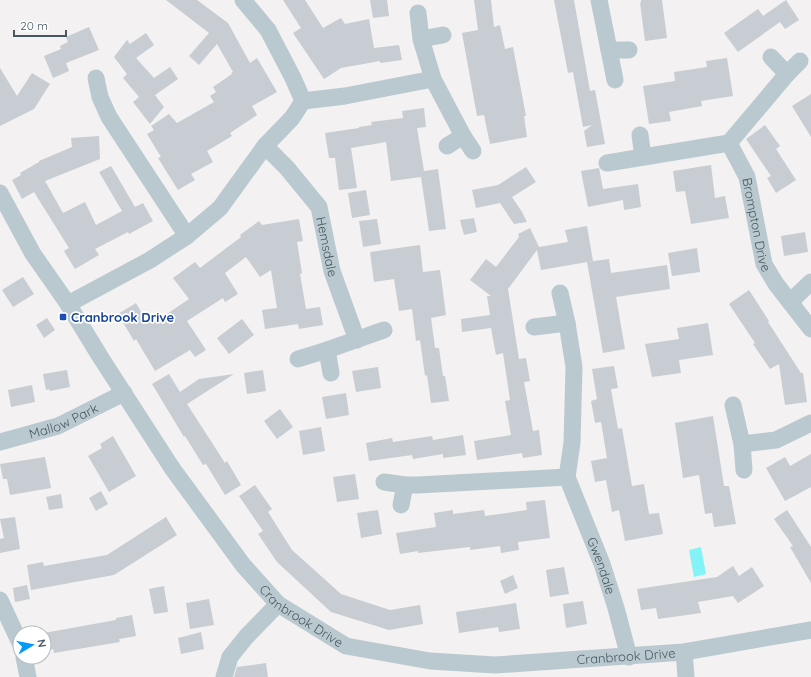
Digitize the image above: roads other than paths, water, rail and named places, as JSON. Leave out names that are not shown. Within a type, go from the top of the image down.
[{"type":"street","points":[[242,0],[268,30],[293,78],[303,101]]},
{"type":"street","points":[[599,0],[615,80]]},
{"type":"street","points":[[418,14],[421,38],[434,79],[463,136],[473,151]]},
{"type":"street","points":[[421,38],[443,35]]},
{"type":"street","points":[[609,50],[629,50]]},
{"type":"street","points":[[771,56],[787,74]]},
{"type":"street","points":[[607,163],[728,143],[787,74],[800,62]]},
{"type":"street","points":[[96,78],[100,97],[109,116],[187,236]]},
{"type":"street","points":[[303,101],[345,96],[434,79]]},
{"type":"street","points":[[68,304],[150,260],[187,236],[220,208],[265,146],[292,118],[303,101]]},
{"type":"street","points":[[640,135],[643,157]]},
{"type":"street","points":[[447,146],[463,136]]},
{"type":"street","name":"Brompton Drive","points":[[728,143],[747,177],[764,264],[776,284],[811,329]]},
{"type":"street","name":"Hemsdale","points":[[265,146],[287,168],[320,207],[332,270],[357,340]]},
{"type":"street","name":"Cranbrook Drive","points":[[0,193],[33,254],[68,304],[172,468],[243,565],[278,604],[346,646],[430,661],[494,665],[629,657],[684,652],[811,630]]},
{"type":"street","points":[[790,302],[811,282]]},
{"type":"street","points":[[384,482],[405,485],[567,477],[572,443],[574,367],[567,323],[560,293]]},
{"type":"street","points":[[534,327],[567,323]]},
{"type":"street","points":[[298,359],[384,330]]},
{"type":"street","points":[[327,350],[331,373]]},
{"type":"street","name":"Mallow Park","points":[[0,442],[58,426],[124,393]]},
{"type":"street","points":[[733,405],[742,444],[744,470]]},
{"type":"street","points":[[742,444],[776,440],[811,423]]},
{"type":"street","name":"Gwendale","points":[[567,477],[602,564],[629,657]]},
{"type":"street","points":[[401,505],[405,485]]},
{"type":"street","points":[[0,600],[12,626]]},
{"type":"street","points":[[224,677],[230,657],[246,637],[278,604]]},
{"type":"street","points":[[684,652],[686,677]]},
{"type":"street","points":[[26,665],[28,677]]},
{"type":"water","points":[[701,547],[706,574],[694,577],[689,550]]},
{"type":"place","name":"Cranbrook Drive","points":[[63,317]]}]
